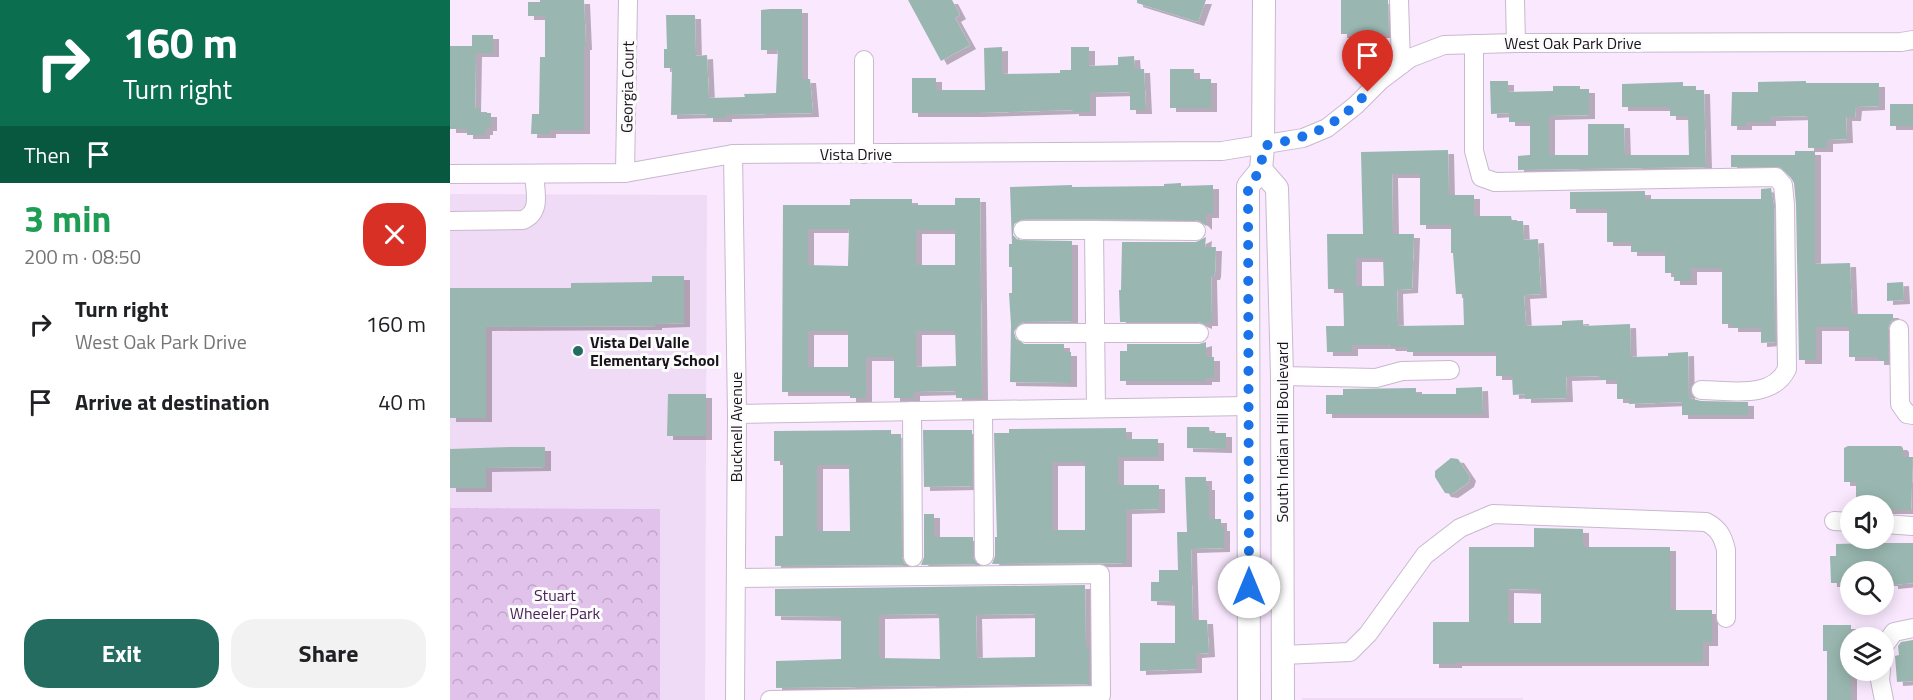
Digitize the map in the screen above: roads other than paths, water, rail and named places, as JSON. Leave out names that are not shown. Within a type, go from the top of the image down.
[{"type":"main road","name":"South Indian Hill Boulevard","points":[[1249,700],[1248,186],[1261,170],[1264,0]]},
{"type":"main road","name":"South Indian Hill Boulevard","points":[[1261,170],[1277,188],[1282,376],[1283,700]]},
{"type":"street","name":"Georgia Court","points":[[625,173],[628,0]]},
{"type":"street","points":[[1399,0],[1401,65]]},
{"type":"street","points":[[1515,0],[1516,43]]},
{"type":"street","name":"West Oak Park Drive","points":[[1263,146],[1303,138],[1327,128],[1356,105],[1381,80],[1410,58],[1444,45],[1901,42],[1913,40]]},
{"type":"street","points":[[1474,44],[1474,151],[1481,177],[1495,182],[1776,177],[1783,185],[1787,369],[1782,379],[1774,386],[1763,390],[1701,390]]},
{"type":"street","points":[[864,60],[864,154]]},
{"type":"street","name":"Vista Drive","points":[[450,174],[625,173],[733,154],[1222,151],[1263,146]]},
{"type":"street","name":"Bucknell Avenue","points":[[733,154],[737,414],[735,700]]},
{"type":"street","points":[[450,221],[523,220],[531,216],[535,210],[534,174]]},
{"type":"street","points":[[1023,230],[1196,231]]},
{"type":"street","points":[[1094,231],[1096,408]]},
{"type":"street","points":[[1899,329],[1900,404],[1907,414],[1913,415]]},
{"type":"street","points":[[1025,333],[1199,333]]},
{"type":"street","points":[[1282,376],[1376,378],[1402,371],[1450,370]]},
{"type":"street","points":[[737,414],[1248,406]]},
{"type":"street","points":[[983,410],[984,556]]},
{"type":"street","points":[[912,411],[913,557]]},
{"type":"street","points":[[1282,655],[1350,652],[1368,634],[1425,555],[1460,528],[1493,514],[1706,522],[1720,532],[1724,540],[1726,618]]},
{"type":"street","points":[[1894,525],[1913,526]]},
{"type":"street","points":[[736,578],[1100,574],[1101,695],[770,700]]},
{"type":"street","points":[[1894,632],[1913,628]]},
{"type":"street","points":[[1880,681],[1884,700]]},
{"type":"place","name":"Vista Del Valle Elementary School","points":[[578,351]]},
{"type":"park label","name":"Stuart Wheeler Park","points":[[555,604]]}]
